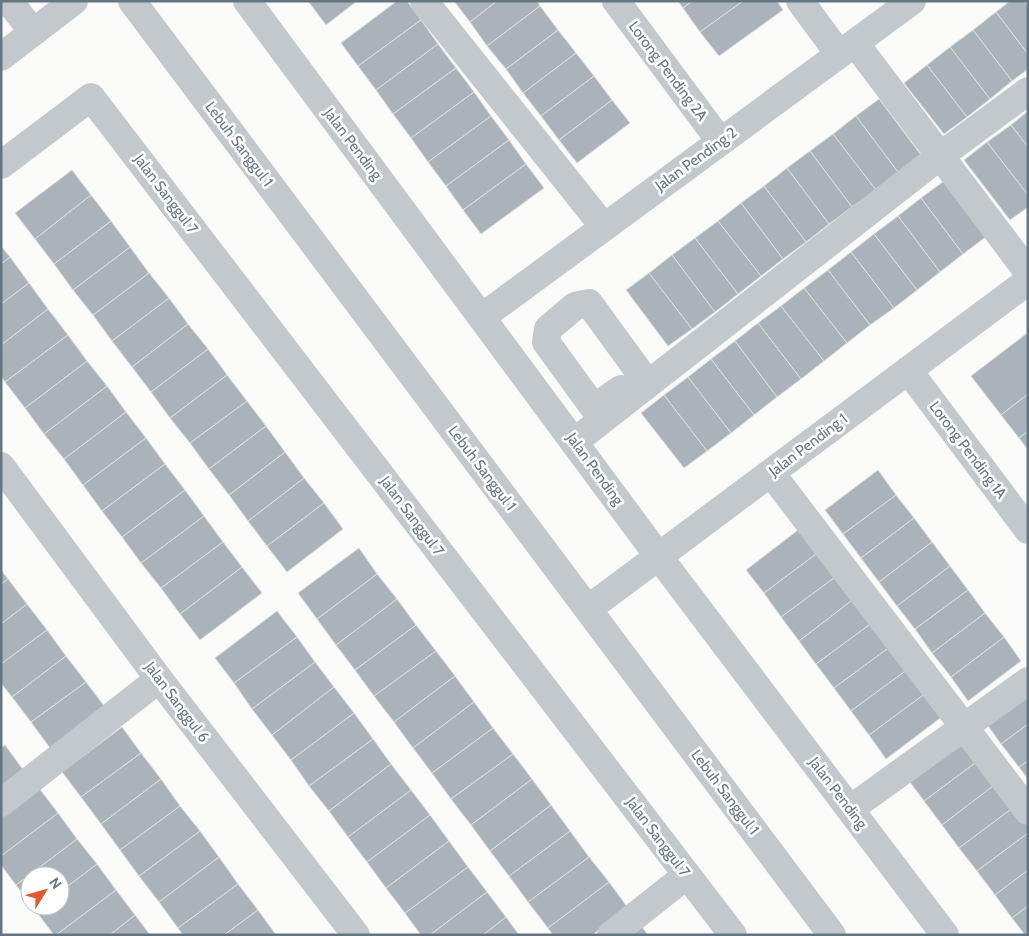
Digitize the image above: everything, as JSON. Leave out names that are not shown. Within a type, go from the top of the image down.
[{"type":"street","points":[[9,1],[33,32]]},
{"type":"street","points":[[1,57],[74,1]]},
{"type":"street","name":"Lebuh Sanggul 1","points":[[132,1],[832,935]]},
{"type":"street","name":"Jalan Pending","points":[[247,1],[659,557],[945,935]]},
{"type":"street","points":[[424,1],[604,227]]},
{"type":"street","name":"Lorong Pending 2A","points":[[616,1],[720,141]]},
{"type":"street","points":[[800,1],[847,49],[940,156],[1026,284]]},
{"type":"street","name":"Jalan Pending 2","points":[[482,317],[912,1]]},
{"type":"street","points":[[574,442],[644,380],[1028,91]]},
{"type":"street","name":"Jalan Sanggul 7","points":[[1,165],[91,97],[732,935]]},
{"type":"street","name":"Jalan Pending 1","points":[[588,609],[1026,284]]},
{"type":"street","name":"Lorong Pending 1A","points":[[908,370],[1028,530]]},
{"type":"street","name":"Jalan Sanggul 6","points":[[1,466],[159,679],[356,935]]},
{"type":"street","points":[[772,472],[1028,811]]},
{"type":"street","points":[[1,802],[159,679]]},
{"type":"street","points":[[850,809],[1028,681]]},
{"type":"street","points":[[611,935],[687,875]]},
{"type":"building","points":[[308,1],[357,1],[326,25]]},
{"type":"building","points":[[397,1],[407,1],[421,20],[358,66],[341,43]]},
{"type":"building","points":[[454,1],[497,1],[470,22]]},
{"type":"building","points":[[497,1],[537,1],[540,6],[487,46],[470,22]]},
{"type":"building","points":[[678,1],[692,1],[683,8]]},
{"type":"building","points":[[692,1],[743,1],[700,32],[683,8]]},
{"type":"building","points":[[743,1],[777,1],[783,10],[719,56],[700,32]]},
{"type":"building","points":[[1010,1],[1024,1],[1028,6],[1028,54],[996,12]]},
{"type":"building","points":[[540,6],[558,30],[506,69],[487,46]]},
{"type":"building","points":[[996,12],[1028,54],[1028,69],[1012,81],[973,30]]},
{"type":"building","points":[[421,20],[438,44],[376,90],[358,66]]},
{"type":"building","points":[[558,30],[576,53],[523,93],[506,69]]},
{"type":"building","points":[[973,30],[1012,81],[990,99],[950,47]]},
{"type":"building","points":[[438,44],[456,68],[393,114],[376,90]]},
{"type":"building","points":[[950,47],[990,99],[967,117],[927,65]]},
{"type":"building","points":[[576,53],[594,76],[541,116],[523,93]]},
{"type":"building","points":[[927,65],[967,117],[944,134],[904,83]]},
{"type":"building","points":[[456,68],[474,92],[411,138],[393,114]]},
{"type":"building","points":[[594,76],[612,100],[559,140],[541,116]]},
{"type":"building","points":[[474,92],[491,116],[428,162],[411,138]]},
{"type":"building","points":[[879,99],[921,155],[898,172],[856,116]]},
{"type":"building","points":[[612,100],[630,123],[577,163],[559,140]]},
{"type":"building","points":[[1028,111],[1028,147],[1011,125]]},
{"type":"building","points":[[491,116],[509,140],[446,186],[428,162]]},
{"type":"building","points":[[856,116],[898,172],[876,190],[833,134]]},
{"type":"building","points":[[1011,125],[1028,147],[1028,195],[987,142]]},
{"type":"building","points":[[833,134],[876,190],[852,207],[810,151]]},
{"type":"building","points":[[509,140],[526,164],[463,210],[446,186]]},
{"type":"building","points":[[987,142],[1028,195],[1028,207],[1010,220],[964,160]]},
{"type":"building","points":[[810,151],[852,207],[829,224],[787,168]]},
{"type":"building","points":[[526,164],[544,188],[481,234],[463,210]]},
{"type":"building","points":[[787,168],[829,224],[806,242],[764,186]]},
{"type":"building","points":[[72,170],[91,195],[35,239],[15,213]]},
{"type":"building","points":[[944,181],[987,236],[963,254],[921,198]]},
{"type":"building","points":[[764,186],[806,242],[783,259],[741,203]]},
{"type":"building","points":[[91,195],[111,221],[54,264],[35,239]]},
{"type":"building","points":[[921,198],[963,254],[940,272],[898,216]]},
{"type":"building","points":[[741,203],[783,259],[761,276],[718,221]]},
{"type":"building","points":[[898,216],[940,272],[917,290],[874,234]]},
{"type":"building","points":[[111,221],[130,247],[73,290],[54,264]]},
{"type":"building","points":[[718,221],[761,276],[738,294],[695,238]]},
{"type":"building","points":[[874,234],[917,290],[894,308],[851,252]]},
{"type":"building","points":[[695,238],[738,294],[715,312],[672,255]]},
{"type":"building","points":[[1,246],[10,257],[1,264]]},
{"type":"building","points":[[130,247],[149,273],[93,315],[73,290]]},
{"type":"building","points":[[851,252],[894,308],[870,325],[828,270]]},
{"type":"building","points":[[672,255],[715,312],[692,329],[649,273]]},
{"type":"building","points":[[10,257],[29,283],[1,304],[1,264]]},
{"type":"building","points":[[828,270],[870,325],[847,343],[804,288]]},
{"type":"building","points":[[149,273],[169,298],[112,341],[93,315]]},
{"type":"building","points":[[649,273],[692,329],[668,346],[626,290]]},
{"type":"building","points":[[29,283],[48,309],[1,345],[1,304]]},
{"type":"building","points":[[804,288],[847,343],[824,361],[781,306]]},
{"type":"building","points":[[169,298],[188,324],[132,367],[112,341]]},
{"type":"building","points":[[781,306],[824,361],[801,379],[758,323]]},
{"type":"building","points":[[48,309],[68,335],[5,382],[1,376],[1,345]]},
{"type":"building","points":[[758,323],[801,379],[777,397],[735,341]]},
{"type":"building","points":[[188,324],[208,349],[151,392],[132,367]]},
{"type":"building","points":[[1026,334],[1028,336],[1028,394],[1001,415],[971,376]]},
{"type":"building","points":[[68,335],[87,361],[25,408],[5,382]]},
{"type":"building","points":[[735,341],[777,397],[754,415],[711,359]]},
{"type":"building","points":[[208,349],[227,375],[170,418],[151,392]]},
{"type":"building","points":[[711,359],[754,415],[731,433],[688,377]]},
{"type":"building","points":[[87,361],[107,386],[44,434],[25,408]]},
{"type":"building","points":[[227,375],[247,401],[190,443],[170,418]]},
{"type":"building","points":[[688,377],[731,433],[707,451],[664,395]]},
{"type":"building","points":[[107,386],[126,412],[64,459],[44,434]]},
{"type":"building","points":[[1028,394],[1028,431],[1019,438],[1001,415]]},
{"type":"building","points":[[664,395],[707,451],[684,468],[641,413]]},
{"type":"building","points":[[247,401],[266,426],[209,469],[190,443]]},
{"type":"building","points":[[126,412],[146,438],[83,485],[64,459]]},
{"type":"building","points":[[266,426],[285,452],[229,495],[209,469]]},
{"type":"building","points":[[1028,431],[1028,450],[1019,438]]},
{"type":"building","points":[[146,438],[165,464],[102,511],[83,485]]},
{"type":"building","points":[[285,452],[304,478],[248,521],[229,495]]},
{"type":"building","points":[[165,464],[185,490],[122,537],[102,511]]},
{"type":"building","points":[[878,470],[896,495],[843,534],[825,510]]},
{"type":"building","points":[[304,478],[324,503],[267,546],[248,521]]},
{"type":"building","points":[[185,490],[204,516],[141,563],[122,537]]},
{"type":"building","points":[[896,495],[914,518],[861,558],[843,534]]},
{"type":"building","points":[[324,503],[343,529],[287,572],[267,546]]},
{"type":"building","points":[[204,516],[223,542],[161,588],[141,563]]},
{"type":"building","points":[[914,518],[932,542],[879,582],[861,558]]},
{"type":"building","points":[[802,527],[820,551],[764,593],[746,570]]},
{"type":"building","points":[[223,542],[242,567],[180,614],[161,588]]},
{"type":"building","points":[[932,542],[950,566],[897,606],[879,582]]},
{"type":"building","points":[[359,548],[377,574],[317,619],[298,593]]},
{"type":"building","points":[[820,551],[838,575],[781,617],[764,593]]},
{"type":"building","points":[[950,566],[968,590],[915,629],[897,606]]},
{"type":"building","points":[[242,567],[262,593],[200,640],[180,614]]},
{"type":"building","points":[[1,570],[8,579],[1,584]]},
{"type":"building","points":[[377,574],[397,599],[336,645],[317,619]]},
{"type":"building","points":[[838,575],[855,598],[799,641],[781,617]]},
{"type":"building","points":[[8,579],[27,604],[1,624],[1,584]]},
{"type":"building","points":[[968,590],[985,613],[932,653],[915,629]]},
{"type":"building","points":[[855,598],[873,622],[816,664],[799,641]]},
{"type":"building","points":[[397,599],[416,625],[355,670],[336,645]]},
{"type":"building","points":[[27,604],[47,630],[1,664],[1,624]]},
{"type":"building","points":[[277,611],[297,637],[234,683],[215,658]]},
{"type":"building","points":[[985,613],[1004,637],[951,677],[932,653]]},
{"type":"building","points":[[873,622],[891,646],[834,688],[816,664]]},
{"type":"building","points":[[416,625],[436,651],[374,696],[355,670]]},
{"type":"building","points":[[47,630],[66,656],[12,697],[1,683],[1,664]]},
{"type":"building","points":[[297,637],[315,662],[252,709],[234,683]]},
{"type":"building","points":[[1004,637],[1021,661],[968,701],[951,677]]},
{"type":"building","points":[[891,646],[908,669],[851,711],[834,688]]},
{"type":"building","points":[[436,651],[455,676],[394,722],[374,696]]},
{"type":"building","points":[[66,656],[86,682],[31,722],[12,697]]},
{"type":"building","points":[[315,662],[334,687],[272,735],[252,709]]},
{"type":"building","points":[[908,669],[926,693],[869,735],[851,711]]},
{"type":"building","points":[[455,676],[474,702],[413,748],[394,722]]},
{"type":"building","points":[[86,682],[105,707],[50,748],[31,722]]},
{"type":"building","points":[[334,687],[354,713],[291,760],[272,735]]},
{"type":"building","points":[[1028,687],[1028,724],[1001,744],[984,720]]},
{"type":"building","points":[[926,693],[943,716],[886,759],[869,735]]},
{"type":"building","points":[[474,702],[493,728],[432,773],[413,748]]},
{"type":"building","points":[[354,713],[373,739],[309,786],[291,760]]},
{"type":"building","points":[[1028,724],[1028,761],[1019,767],[1001,744]]},
{"type":"building","points":[[122,727],[141,753],[81,797],[62,772]]},
{"type":"building","points":[[493,728],[513,754],[451,799],[432,773]]},
{"type":"building","points":[[962,737],[979,760],[924,801],[907,778]]},
{"type":"building","points":[[373,739],[391,764],[329,811],[309,786]]},
{"type":"building","points":[[5,745],[24,771],[1,788],[1,748]]},
{"type":"building","points":[[141,753],[161,779],[101,824],[81,797]]},
{"type":"building","points":[[513,754],[532,779],[471,825],[451,799]]},
{"type":"building","points":[[979,760],[997,783],[942,825],[924,801]]},
{"type":"building","points":[[1028,761],[1028,779],[1019,767]]},
{"type":"building","points":[[391,764],[411,790],[348,837],[329,811]]},
{"type":"building","points":[[161,779],[180,806],[120,850],[101,824]]},
{"type":"building","points":[[532,779],[551,805],[490,851],[471,825]]},
{"type":"building","points":[[997,783],[1014,807],[959,848],[942,825]]},
{"type":"building","points":[[39,788],[58,813],[1,856],[1,816]]},
{"type":"building","points":[[411,790],[430,815],[367,862],[348,837]]},
{"type":"building","points":[[551,805],[570,831],[509,876],[490,851]]},
{"type":"building","points":[[180,806],[200,831],[139,876],[120,850]]},
{"type":"building","points":[[1014,807],[1028,825],[1028,833],[977,871],[959,848]]},
{"type":"building","points":[[58,813],[77,839],[41,866],[20,866],[20,882],[16,885],[1,865],[1,856]]},
{"type":"building","points":[[430,815],[449,841],[386,888],[367,862]]},
{"type":"building","points":[[200,831],[219,857],[159,902],[139,876]]},
{"type":"building","points":[[570,831],[589,857],[528,902],[509,876]]},
{"type":"building","points":[[1028,833],[1028,870],[995,895],[977,871]]},
{"type":"building","points":[[77,839],[97,864],[70,884],[70,866],[41,866]]},
{"type":"building","points":[[449,841],[468,867],[405,913],[386,888]]},
{"type":"building","points":[[219,857],[238,884],[178,928],[159,902]]},
{"type":"building","points":[[589,857],[609,882],[548,928],[528,902]]},
{"type":"building","points":[[97,864],[116,890],[54,935],[40,916],[70,916],[70,884]]},
{"type":"building","points":[[468,867],[487,892],[430,935],[421,935],[405,913]]},
{"type":"building","points":[[1028,870],[1028,906],[1012,918],[995,895]]},
{"type":"building","points":[[20,882],[20,890],[16,885]]},
{"type":"building","points":[[609,882],[628,908],[592,935],[553,935],[548,928]]},
{"type":"building","points":[[238,884],[258,910],[224,935],[183,935],[178,928]]},
{"type":"building","points":[[116,890],[135,915],[110,935],[56,935]]},
{"type":"building","points":[[487,892],[506,917],[483,935],[430,935]]},
{"type":"building","points":[[1028,906],[1028,935],[1025,935],[1012,918]]},
{"type":"building","points":[[258,910],[276,935],[224,935]]},
{"type":"building","points":[[135,915],[150,935],[110,935]]},
{"type":"building","points":[[506,917],[519,935],[483,935]]},
{"type":"building","points":[[642,927],[648,935],[632,935]]}]
